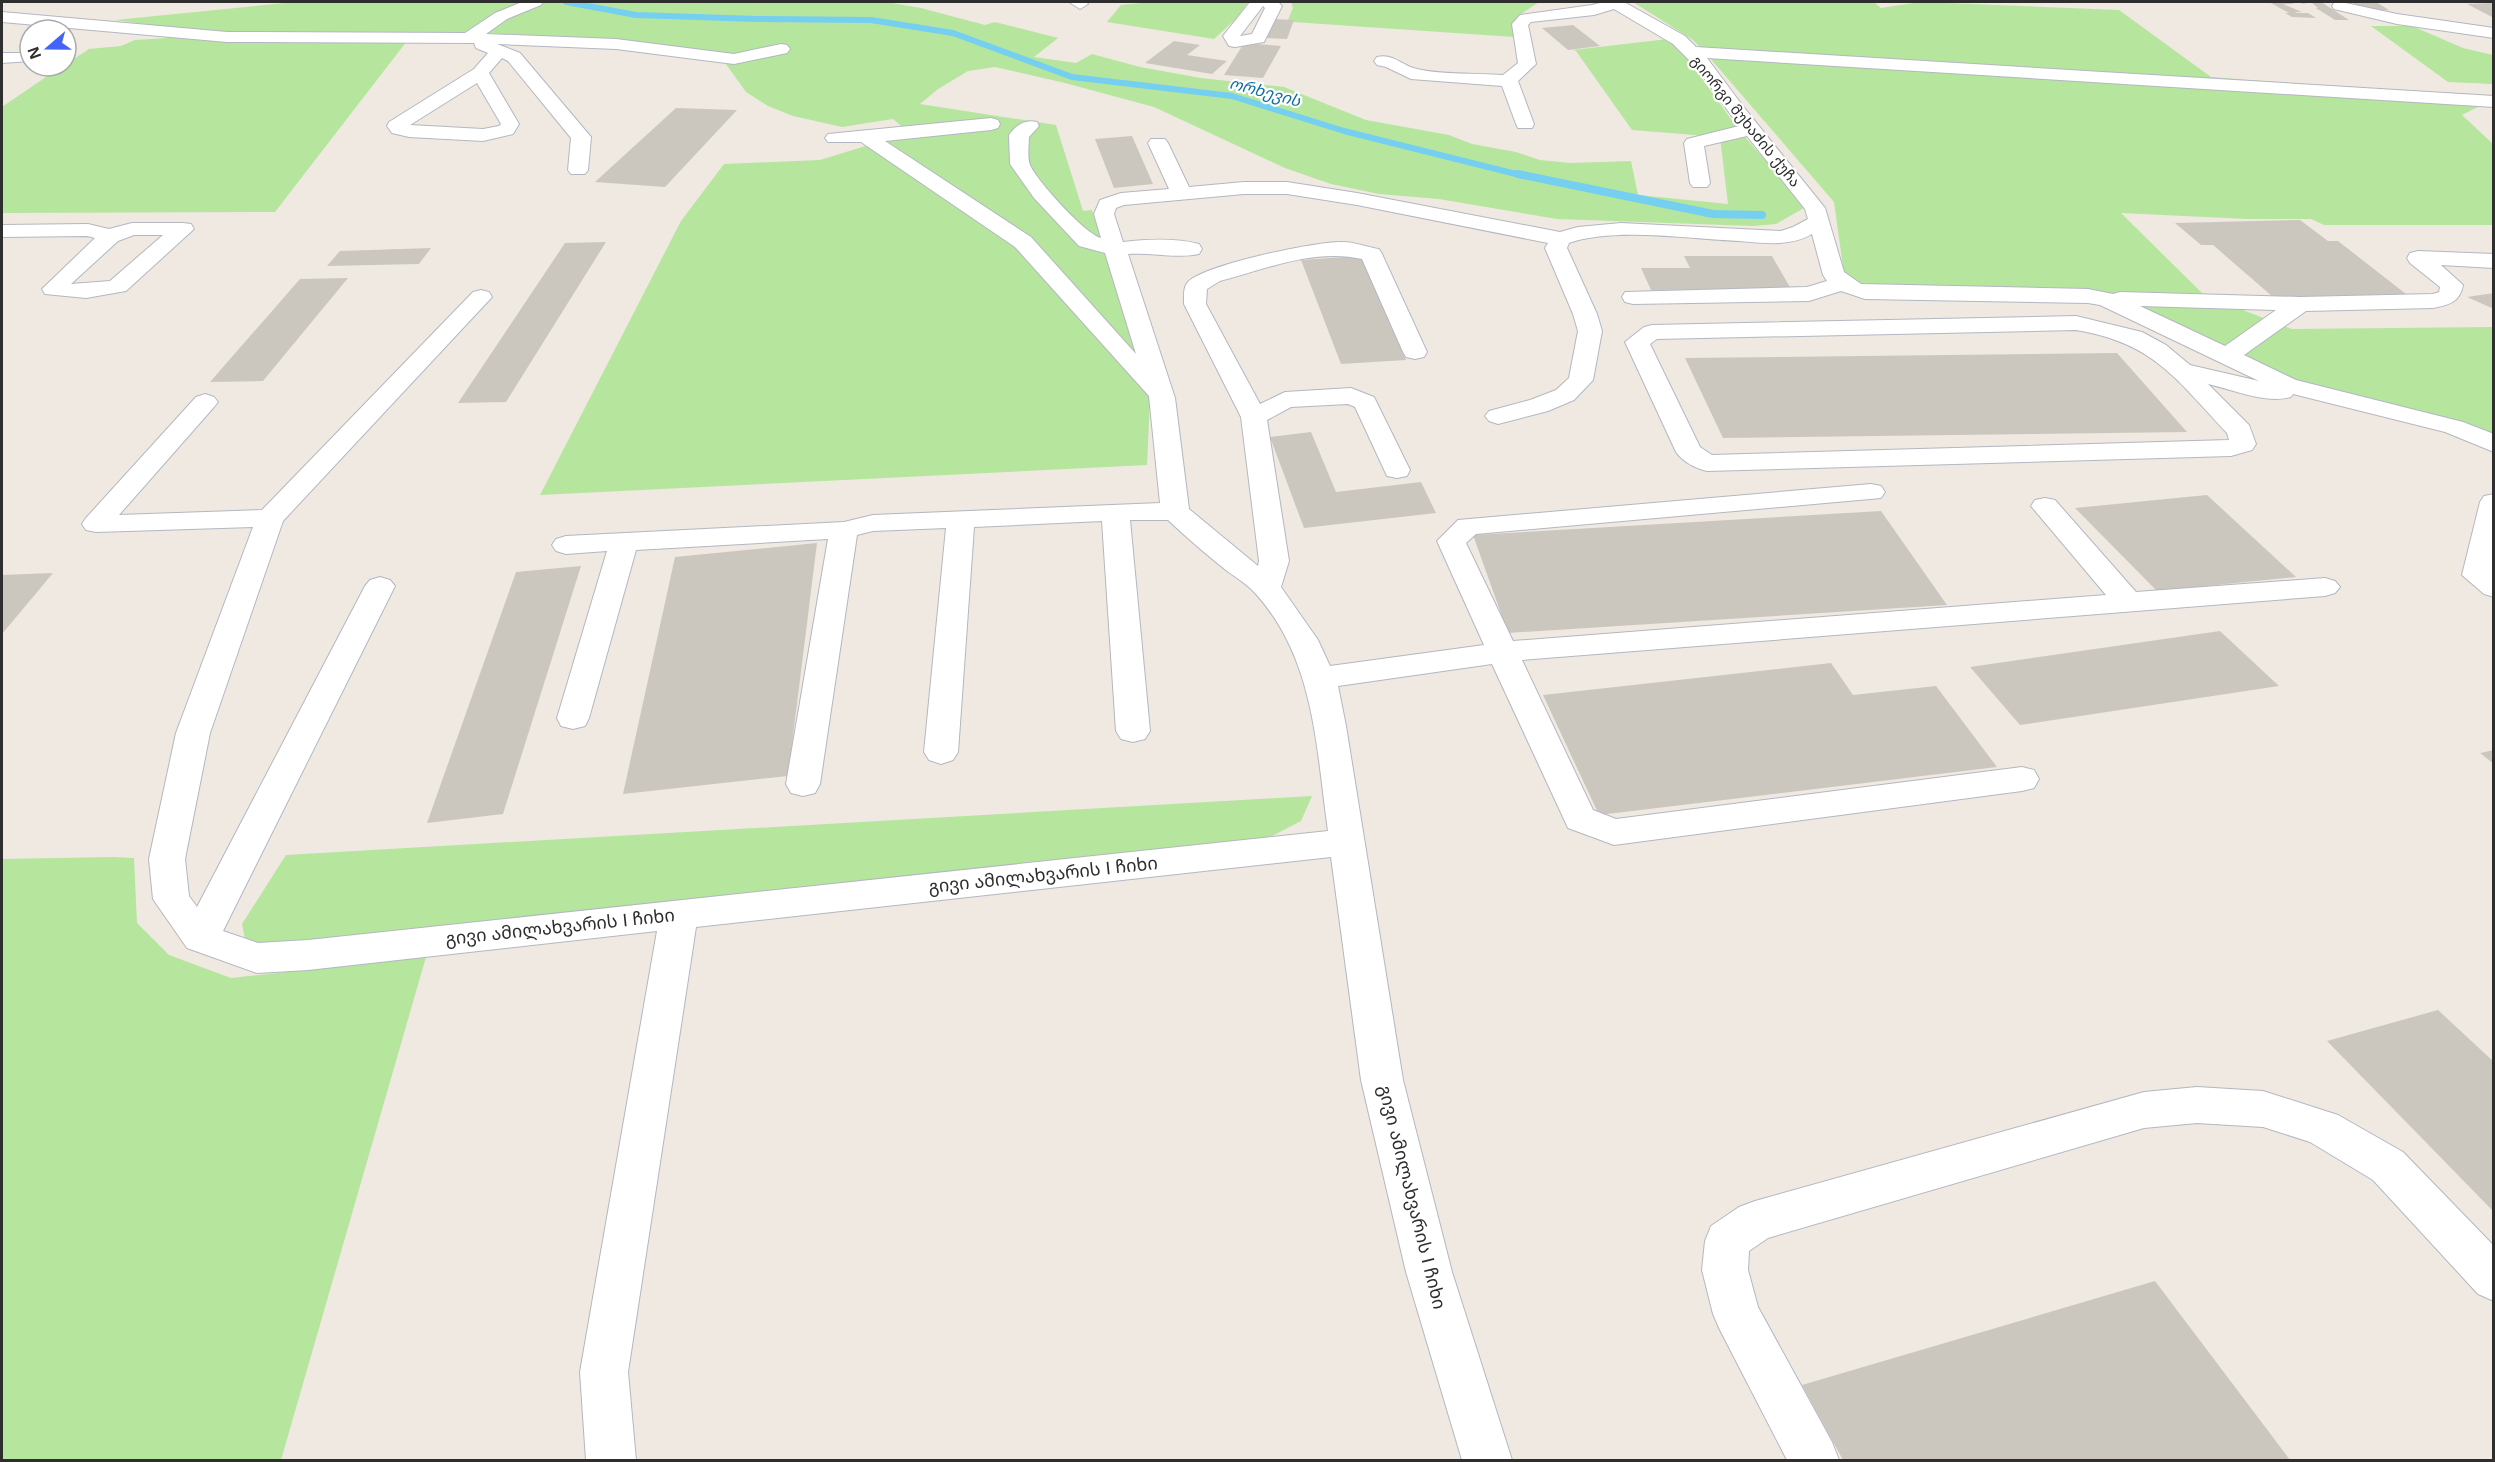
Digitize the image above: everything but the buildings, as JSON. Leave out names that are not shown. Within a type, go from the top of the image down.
[{"type":"street","points":[[469,38],[501,16],[535,2]]},
{"type":"street","points":[[1258,2],[1223,45],[1258,38],[1274,6],[1267,2]]},
{"type":"street","points":[[1509,81],[1527,64],[1520,24],[1533,8],[1546,2]]},
{"type":"street","points":[[1526,18],[1594,10],[1615,2]]},
{"type":"street","name":"გიორგი მუხაძის ქუჩა","points":[[1615,2],[1679,40],[1692,52],[1815,208],[1843,283]]},
{"type":"street","points":[[2,15],[62,6]]},
{"type":"street","points":[[2336,14],[2377,23],[2397,20],[2493,33]]},
{"type":"street","points":[[2,15],[227,38],[469,38],[616,44],[734,58],[782,49]]},
{"type":"street","points":[[469,38],[514,57],[581,137],[578,170]]},
{"type":"street","points":[[480,73],[510,124],[506,130],[483,135],[410,131],[399,129],[396,126],[480,73],[500,51]]},
{"type":"street","points":[[1692,52],[2493,102]]},
{"type":"street","points":[[2,58],[18,57]]},
{"type":"street","points":[[1383,61],[1391,62],[1411,74],[1509,81]]},
{"type":"street","points":[[1509,81],[1525,124]]},
{"type":"street","points":[[835,138],[983,121],[1025,130],[1020,164],[1041,194],[1070,226],[1088,241],[1115,249],[1145,246],[1191,249]]},
{"type":"street","points":[[1701,183],[1694,143],[1751,129]]},
{"type":"street","points":[[865,136],[1023,242],[1162,398]]},
{"type":"street","points":[[1158,143],[1182,194]]},
{"type":"street","points":[[1346,842],[1330,726],[1320,678],[1303,640],[1266,587],[1199,534],[1176,512],[1172,497],[1162,398],[1104,214],[1107,204],[1120,200],[1182,194],[1287,188],[1380,203],[1561,239],[1586,231],[1621,229],[1782,237],[1801,232],[1819,221]]},
{"type":"street","points":[[2,231],[88,230],[110,236],[132,229],[183,229],[118,286],[106,290],[53,289],[110,236]]},
{"type":"street","points":[[1498,416],[1539,406],[1565,395],[1581,380],[1590,331],[1585,314],[1556,248],[1561,239]]},
{"type":"street","points":[[1266,587],[1274,561],[1254,417],[1196,304],[1196,286],[1212,276],[1310,250],[1344,248],[1371,254],[1415,352]]},
{"type":"street","points":[[1633,297],[1809,294],[1843,283],[1865,292],[2088,296],[2106,299],[2300,304],[2433,301],[2446,298],[2451,294],[2452,285],[2418,258],[2493,261]]},
{"type":"street","points":[[1843,283],[1881,327]]},
{"type":"street","points":[[380,586],[200,938],[171,899],[167,859],[193,733],[270,518],[481,297]]},
{"type":"street","points":[[2106,299],[2288,385],[2454,427],[2493,444]]},
{"type":"street","points":[[2226,357],[2300,304]]},
{"type":"street","points":[[2085,324],[2123,332],[2162,351],[2240,431],[2243,444],[2231,448],[1707,463],[1689,452],[1637,342],[1652,332],[1881,327],[2085,324]]},
{"type":"street","points":[[2181,370],[2269,392],[2282,392],[2288,385]]},
{"type":"street","points":[[1254,417],[1285,400],[1351,396],[1365,402],[1397,470]]},
{"type":"street","points":[[205,402],[96,524],[270,518]]},
{"type":"street","points":[[2493,450],[2491,451],[2493,459]]},
{"type":"street","points":[[1871,492],[1468,526],[1451,542],[1580,819],[1614,832],[2022,779]]},
{"type":"street","points":[[2493,502],[2477,575],[2493,588]]},
{"type":"street","points":[[2045,506],[2128,602]]},
{"type":"street","points":[[566,545],[844,530],[873,523],[1115,512],[1176,512]]},
{"type":"street","points":[[1115,512],[1133,731]]},
{"type":"street","points":[[941,752],[961,519]]},
{"type":"street","points":[[802,784],[844,530]]},
{"type":"street","points":[[573,718],[624,542]]},
{"type":"street","points":[[1320,678],[1503,652],[2325,587]]},
{"type":"street","name":"გივი ამილახვარის I ჩიხი","points":[[200,938],[257,958],[308,955],[1346,842],[1382,1080],[1429,1272],[1487,1461]]},
{"type":"street","points":[[611,1461],[603,1372],[679,914]]},
{"type":"street","points":[[1814,1461],[1736,1314],[1725,1270],[1727,1241],[1755,1221],[2144,1110],[2197,1105],[2264,1110],[2323,1128],[2388,1166],[2493,1279]]},
{"type":"green space","points":[[295,2],[886,2],[921,8],[985,25],[995,22],[1058,38],[1034,57],[1076,63],[1092,54],[1140,67],[1201,78],[1284,87],[1366,120],[1449,135],[1472,144],[1516,152],[1540,160],[1570,163],[1631,161],[1638,195],[1728,204],[1720,137],[1632,130],[1576,51],[1573,50],[1668,39],[1683,52],[1738,129],[1804,208],[1776,224],[1753,226],[1557,219],[1439,199],[1379,194],[1331,184],[1285,168],[1154,107],[995,67],[968,71],[938,89],[920,104],[1056,125],[1083,211],[1092,210],[1150,399],[1147,465],[540,495],[681,221],[724,164],[820,160],[882,141],[905,129],[893,119],[842,127],[793,116],[768,106],[746,92],[718,53],[628,40],[466,32],[440,34],[208,33],[115,20]]},
{"type":"green space","points":[[1152,2],[1248,2],[1238,17],[1214,39],[1107,22],[1121,5]]},
{"type":"green space","points":[[1291,2],[1539,2],[1518,16],[1513,23],[1514,37],[1293,22],[1288,20],[1293,8]]},
{"type":"green space","points":[[1633,2],[1874,2],[1881,8],[1920,2],[2119,10],[2211,77],[2470,97],[2480,106],[2462,115],[2493,144],[2493,225],[2324,225],[2311,219],[2248,219],[2121,213],[2204,295],[2292,329],[2493,327],[2493,433],[2288,381],[2102,293],[1870,286],[1852,281],[1844,274],[1834,202],[1693,40]]},
{"type":"green space","points":[[2371,26],[2412,26],[2463,48],[2493,55],[2493,84],[2448,82]]},
{"type":"green space","points":[[183,37],[208,41],[407,41],[275,212],[2,213],[2,107],[44,78],[78,78],[78,56],[89,49],[121,46],[135,40]]},
{"type":"green space","points":[[1312,796],[1301,821],[1272,836],[1246,842],[278,948],[245,939],[242,924],[286,855]]},
{"type":"green space","points":[[134,858],[137,923],[169,955],[231,978],[426,957],[281,1460],[2,1460],[2,859]]},
{"type":"waterway","name":"ორხევის","points":[[566,2],[636,15],[757,19]]},
{"type":"waterway","name":"ორხევის","points":[[759,19],[871,20],[953,33],[1072,77],[1232,96],[1344,131],[1524,176]]},
{"type":"waterway","name":"ორხევის","points":[[1518,174],[1713,214],[1762,215]]}]
